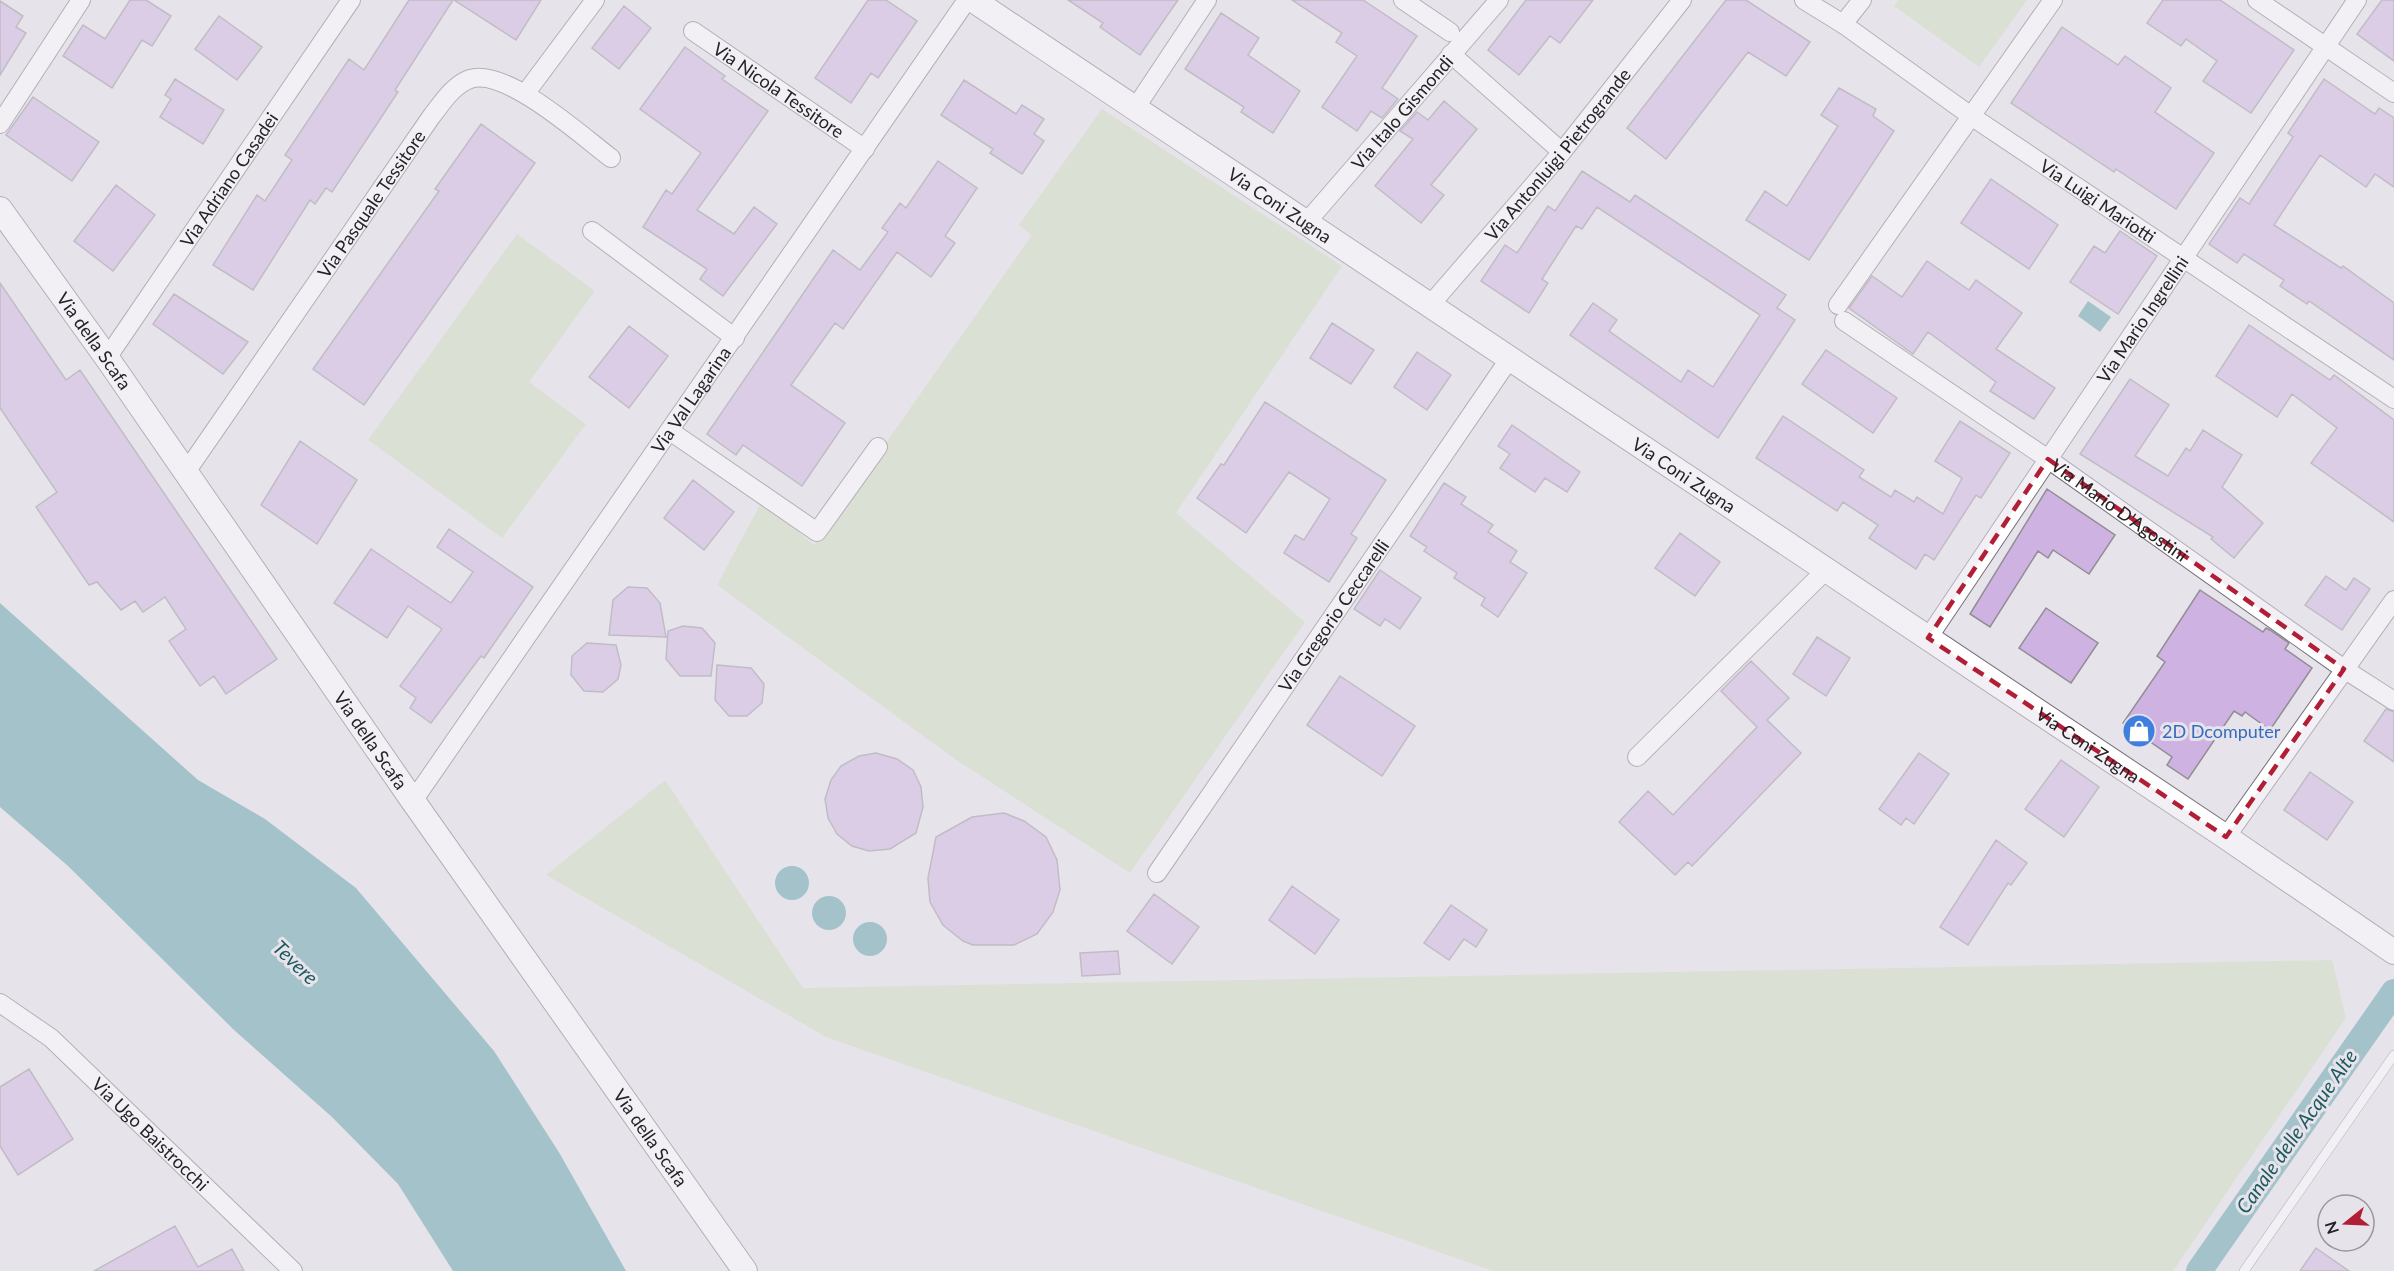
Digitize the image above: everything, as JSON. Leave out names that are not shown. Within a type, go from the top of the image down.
[{"type":"street","points":[[0,124],[81,0]]},
{"type":"street","name":"Via Adriano Casadei","points":[[107,358],[351,0]]},
{"type":"street","points":[[525,94],[595,0]]},
{"type":"street","name":"Via Val Lagarina","points":[[412,801],[735,338],[967,0]]},
{"type":"street","name":"Via Coni Zugna","points":[[973,0],[1136,107],[1305,224],[1431,304],[2394,952]]},
{"type":"street","points":[[1136,107],[1207,0]]},
{"type":"street","points":[[1403,0],[1450,32]]},
{"type":"street","name":"Via Italo Gismondi","points":[[1305,224],[1498,0]]},
{"type":"street","name":"Via Antonluigi Pietrogrande","points":[[1431,304],[1562,152],[1682,0]]},
{"type":"street","name":"Via Luigi Mariotti","points":[[1804,0],[1843,24],[1971,116],[2394,399]]},
{"type":"street","points":[[1843,24],[1862,0]]},
{"type":"street","points":[[1971,116],[2053,0]]},
{"type":"street","points":[[2257,0],[2394,93]]},
{"type":"street","name":"Via Mario Ingrellini","points":[[1928,638],[2357,0]]},
{"type":"street","name":"Via Nicola Tessitore","points":[[693,30],[865,149]]},
{"type":"street","points":[[1451,54],[1562,152]]},
{"type":"street","name":"Via Pasquale Tessitore","points":[[186,472],[431,117],[455,88],[471,79],[482,78],[498,81],[525,94],[611,158]]},
{"type":"street","name":"Via Mario D'Agostini","points":[[1971,116],[1841,313],[2344,669],[2394,701]]},
{"type":"street","name":"Via della Scafa","points":[[0,208],[107,358],[412,801],[745,1271]]},
{"type":"street","points":[[592,231],[735,338]]},
{"type":"street","name":"Via Gregorio Ceccarelli","points":[[1156,873],[1510,358]]},
{"type":"street","points":[[670,431],[817,532],[878,447]]},
{"type":"street","points":[[1637,757],[1826,570]]},
{"type":"street","points":[[2226,837],[2394,600]]},
{"type":"street","name":"Via Ugo Baistrocchi","points":[[0,1003],[51,1038],[293,1271]]},
{"type":"lane","points":[[2244,1271],[2394,1055]]},
{"type":"highlighted area","points":[[2048,459],[2344,669],[2226,837],[1928,638]]},
{"type":"green space","points":[[1898,0],[2027,0],[1979,67],[1894,6]]},
{"type":"green space","points":[[1102,109],[1342,266],[1176,513],[1305,622],[1130,873],[952,757],[717,585],[762,501],[814,545],[1032,235],[1019,225]]},
{"type":"green space","points":[[517,234],[595,291],[529,382],[586,424],[502,538],[368,440]]},
{"type":"green space","points":[[665,780],[803,988],[2332,960],[2346,1018],[2173,1271],[1493,1271],[826,1037],[546,875]]},
{"type":"water","points":[[2088,301],[2111,317],[2100,332],[2078,316]]},
{"type":"water","name":"Tevere","points":[[0,603],[198,780],[265,819],[356,888],[494,1051],[560,1154],[626,1271],[453,1271],[398,1184],[332,1117],[233,1029],[68,866],[0,807]]},
{"type":"water","points":[[792,866],[804,871],[809,883],[804,895],[792,900],[780,895],[775,883],[780,871]]},
{"type":"water","points":[[829,896],[841,901],[846,913],[841,925],[829,930],[817,925],[812,913],[817,901]]},
{"type":"water","points":[[870,922],[882,927],[887,939],[882,951],[870,956],[858,951],[853,939],[858,927]]},
{"type":"building","points":[[130,0],[146,0],[171,16],[152,46],[142,40],[112,88],[63,56],[83,25],[105,39]]},
{"type":"building","points":[[409,0],[453,0],[395,90],[398,92],[332,192],[326,188],[315,204],[310,200],[253,290],[213,265],[257,195],[265,201],[292,160],[285,155],[349,59],[364,70]]},
{"type":"building","points":[[454,0],[541,0],[516,40]]},
{"type":"building","points":[[868,0],[886,0],[917,21],[878,78],[871,73],[851,103],[815,78]]},
{"type":"building","points":[[1068,0],[1178,0],[1140,55],[1100,27],[1103,23]]},
{"type":"building","points":[[1292,0],[1363,0],[1417,36],[1382,88],[1398,99],[1382,118],[1371,111],[1357,131],[1322,107],[1357,56],[1336,42],[1342,33]]},
{"type":"building","points":[[1526,0],[1593,0],[1560,43],[1550,36],[1519,75],[1488,50]]},
{"type":"building","points":[[1726,0],[1746,0],[1810,42],[1786,76],[1748,52],[1666,159],[1627,128]]},
{"type":"building","points":[[2163,0],[2220,0],[2294,50],[2251,113],[2203,81],[2217,61],[2186,39],[2181,46],[2147,23]]},
{"type":"building","points":[[2382,0],[2394,0],[2394,61],[2357,34]]},
{"type":"building","points":[[0,1],[23,16],[16,27],[26,33],[0,75]]},
{"type":"building","points":[[624,6],[651,28],[619,69],[592,48]]},
{"type":"building","points":[[1221,13],[1259,38],[1248,55],[1300,91],[1273,133],[1241,112],[1244,107],[1185,69]]},
{"type":"building","points":[[219,16],[262,47],[237,80],[195,49]]},
{"type":"building","points":[[2062,27],[2118,65],[2125,56],[2171,88],[2155,112],[2214,153],[2176,209],[2116,169],[2114,172],[2011,103]]},
{"type":"building","points":[[685,47],[725,76],[722,79],[768,111],[697,210],[734,234],[754,207],[777,224],[723,296],[700,279],[707,269],[643,227],[666,190],[672,194],[701,153],[640,109]]},
{"type":"building","points":[[175,79],[224,110],[203,144],[160,117],[171,99],[165,95]]},
{"type":"building","points":[[2324,79],[2375,114],[2379,108],[2394,118],[2394,187],[2375,174],[2366,187],[2320,155],[2274,225],[2341,268],[2343,266],[2394,303],[2394,360],[2309,301],[2307,304],[2280,286],[2284,280],[2244,254],[2237,263],[2209,244],[2240,198],[2249,204],[2293,137],[2288,133]]},
{"type":"building","points":[[964,80],[1016,114],[1022,105],[1044,119],[1034,134],[1044,141],[1022,174],[990,153],[993,149],[941,115]]},
{"type":"building","points":[[1839,88],[1876,109],[1873,116],[1894,131],[1809,260],[1746,220],[1765,191],[1787,206],[1838,126],[1821,115]]},
{"type":"building","points":[[33,97],[99,142],[72,181],[6,135]]},
{"type":"building","points":[[1444,101],[1477,129],[1431,185],[1444,195],[1421,223],[1375,186],[1413,139],[1400,131],[1417,112],[1428,120]]},
{"type":"building","points":[[481,124],[535,163],[364,405],[313,369],[439,191],[435,189]]},
{"type":"building","points":[[938,161],[977,188],[945,236],[955,243],[931,277],[897,252],[843,329],[835,323],[791,385],[845,423],[802,486],[743,445],[736,455],[707,434],[833,250],[860,270],[888,232],[882,228],[900,203],[906,208]]},
{"type":"building","points":[[1582,171],[1630,202],[1635,195],[1786,295],[1777,308],[1795,320],[1718,438],[1570,335],[1593,303],[1617,320],[1609,331],[1681,382],[1688,370],[1713,387],[1760,315],[1597,207],[1582,229],[1576,226],[1542,279],[1548,283],[1529,313],[1481,281],[1505,245],[1517,253],[1548,206],[1555,211]]},
{"type":"building","points":[[1991,179],[2058,225],[2029,269],[1961,223]]},
{"type":"building","points":[[116,185],[155,215],[113,271],[74,241]]},
{"type":"building","points":[[2120,231],[2157,256],[2118,314],[2070,282],[2094,246],[2105,253]]},
{"type":"building","points":[[1927,261],[1969,290],[1976,280],[2022,313],[1996,349],[2055,388],[2034,419],[1990,391],[1996,382],[1928,332],[1913,354],[1849,308],[1872,276],[1902,297]]},
{"type":"building","points":[[0,283],[66,380],[80,370],[277,659],[226,694],[214,676],[200,686],[169,641],[186,629],[165,597],[143,612],[135,601],[121,610],[97,582],[89,585],[36,507],[57,492],[0,408]]},
{"type":"building","points":[[174,294],[248,342],[223,374],[153,324]]},
{"type":"building","points":[[1332,323],[1374,350],[1351,384],[1310,358]]},
{"type":"building","points":[[2249,325],[2330,380],[2334,375],[2394,420],[2394,522],[2311,463],[2337,428],[2292,394],[2277,417],[2216,376]]},
{"type":"building","points":[[629,326],[668,356],[629,408],[589,377]]},
{"type":"building","points":[[1826,350],[1897,398],[1873,433],[1802,384]]},
{"type":"building","points":[[1417,352],[1451,375],[1427,410],[1394,387]]},
{"type":"building","points":[[2130,379],[2169,405],[2135,456],[2168,476],[2186,448],[2190,451],[2203,430],[2242,455],[2222,487],[2263,523],[2234,558],[2211,539],[2213,537],[2080,454]]},
{"type":"building","points":[[1265,402],[1386,480],[1351,534],[1357,538],[1329,582],[1284,553],[1295,535],[1304,540],[1330,499],[1289,472],[1246,533],[1197,498],[1221,464],[1224,465]]},
{"type":"building","points":[[1783,416],[1864,470],[1859,477],[1891,497],[1895,490],[1914,502],[1917,497],[1943,514],[1962,478],[1935,461],[1960,421],[2010,453],[1981,498],[1976,495],[1934,560],[1925,554],[1916,569],[1869,538],[1878,525],[1843,502],[1837,511],[1756,458]]},
{"type":"building","points":[[1512,425],[1580,472],[1567,492],[1545,478],[1535,492],[1500,468],[1510,454],[1498,446]]},
{"type":"building","points":[[300,441],[357,480],[317,544],[261,505]]},
{"type":"building","points":[[693,480],[734,512],[704,550],[664,518]]},
{"type":"building","points":[[1444,483],[1466,497],[1461,504],[1493,525],[1488,532],[1517,551],[1510,562],[1527,573],[1498,617],[1481,605],[1485,598],[1454,578],[1457,573],[1424,551],[1427,547],[1410,536]]},
{"type":"building","points":[[2047,489],[2115,535],[2089,574],[2053,550],[2048,558],[2038,551],[1990,627],[1970,614]]},
{"type":"building","points":[[449,529],[533,587],[484,658],[481,656],[431,723],[410,708],[416,698],[400,686],[442,629],[408,606],[387,638],[334,603],[371,549],[451,603],[473,572],[437,547]]},
{"type":"building","points":[[1680,533],[1720,562],[1695,596],[1655,568]]},
{"type":"building","points":[[1380,570],[1421,598],[1400,629],[1385,619],[1380,626],[1354,609]]},
{"type":"building","points":[[2326,576],[2346,590],[2354,578],[2370,589],[2342,630],[2305,605]]},
{"type":"building","points":[[628,587],[647,588],[660,603],[666,637],[609,635],[613,600]]},
{"type":"building","points":[[2200,590],[2263,632],[2266,628],[2289,643],[2285,649],[2312,668],[2270,730],[2245,712],[2242,716],[2234,711],[2188,779],[2167,765],[2172,757],[2123,723],[2165,662],[2157,656]]},
{"type":"building","points":[[2046,608],[2098,643],[2071,683],[2019,648]]},
{"type":"building","points":[[683,626],[702,628],[715,643],[711,676],[680,676],[666,659],[668,631]]},
{"type":"building","points":[[1817,637],[1850,658],[1826,696],[1793,674]]},
{"type":"building","points":[[587,643],[616,645],[621,665],[618,679],[603,692],[584,691],[571,675],[572,656]]},
{"type":"building","points":[[1751,661],[1789,698],[1767,720],[1801,753],[1692,866],[1688,862],[1675,875],[1619,822],[1648,791],[1673,815],[1757,727],[1721,691]]},
{"type":"building","points":[[717,665],[751,668],[764,684],[762,703],[747,716],[729,716],[715,700]]},
{"type":"building","points":[[1340,676],[1415,726],[1382,776],[1307,725]]},
{"type":"building","points":[[2386,709],[2394,712],[2394,762],[2364,741]]},
{"type":"building","points":[[876,753],[897,759],[913,770],[921,787],[923,807],[916,833],[890,849],[869,851],[852,846],[837,834],[828,818],[825,799],[831,780],[841,766],[859,756]]},
{"type":"building","points":[[1919,753],[1949,774],[1914,824],[1906,818],[1901,825],[1879,809]]},
{"type":"building","points":[[2061,760],[2099,787],[2064,837],[2025,809]]},
{"type":"building","points":[[2310,772],[2353,802],[2327,840],[2284,810]]},
{"type":"building","points":[[1004,813],[1024,821],[1046,837],[1057,860],[1060,890],[1053,912],[1037,934],[1014,945],[973,945],[963,941],[943,925],[930,902],[928,878],[936,837],[972,817]]},
{"type":"building","points":[[1996,840],[2027,863],[2011,885],[2008,883],[1968,945],[1940,927]]},
{"type":"building","points":[[1292,886],[1339,920],[1315,954],[1269,920]]},
{"type":"building","points":[[1154,894],[1199,927],[1172,964],[1127,931]]},
{"type":"building","points":[[1451,905],[1487,930],[1476,947],[1464,939],[1449,960],[1424,943]]},
{"type":"building","points":[[1118,951],[1120,974],[1082,976],[1080,953]]},
{"type":"building","points":[[29,1069],[73,1139],[18,1175],[0,1146],[0,1087]]},
{"type":"building","points":[[175,1226],[198,1267],[232,1249],[244,1271],[94,1271]]},
{"type":"building","points":[[2316,1248],[2316,1253],[2323,1253],[2349,1271],[2300,1271]]},
{"type":"waterway","name":"Canale delle Acque Alte","points":[[2199,1271],[2394,992]]},
{"type":"place","name":"2D Dcomputer","points":[[2139,731]]}]
